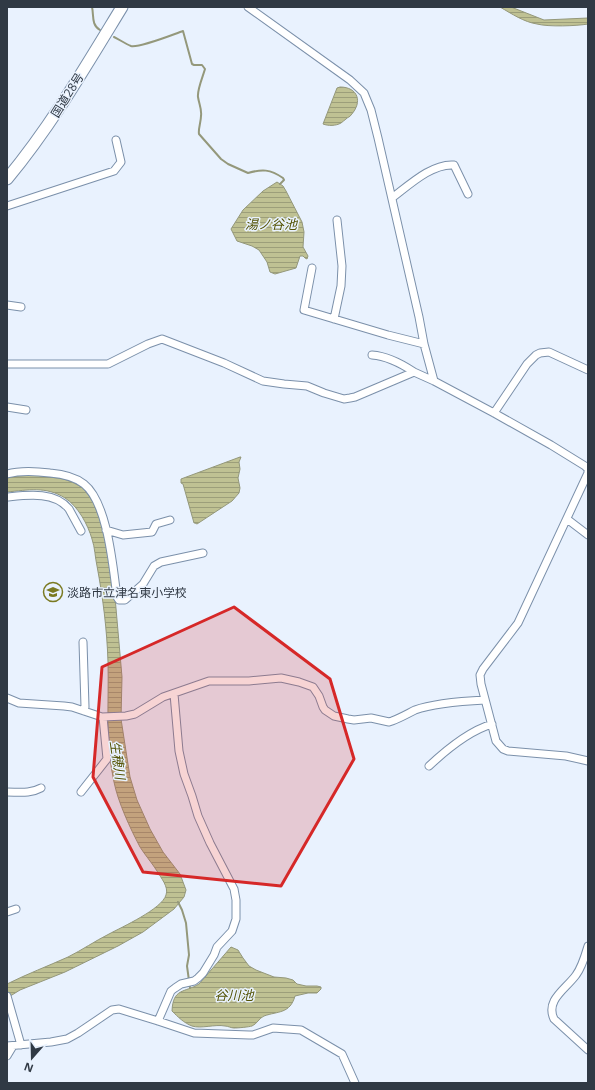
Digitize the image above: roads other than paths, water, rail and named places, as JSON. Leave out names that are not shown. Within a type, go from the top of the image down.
[{"type":"highway","name":"国道28号","points":[[7,179],[40,137],[122,7]]},
{"type":"street","points":[[248,7],[350,80],[364,93],[368,101],[392,198],[424,344],[434,381]]},
{"type":"street","points":[[7,206],[114,171],[121,162],[116,140]]},
{"type":"street","points":[[392,198],[433,169],[447,165],[454,165],[468,194]]},
{"type":"street","points":[[334,319],[341,286],[342,266],[337,220]]},
{"type":"street","points":[[312,268],[304,310],[424,344]]},
{"type":"street","points":[[7,305],[21,307]]},
{"type":"street","points":[[7,364],[108,364],[148,344],[162,339],[263,380],[307,386],[344,399],[355,397],[414,372]]},
{"type":"street","points":[[494,413],[528,364],[540,352],[549,352],[588,370]]},
{"type":"street","points":[[372,355],[390,360],[434,381],[551,445],[583,464],[588,469],[588,473],[567,520],[518,623],[480,675],[496,741],[502,749],[508,751],[566,756],[588,761]]},
{"type":"street","points":[[7,407],[26,410]]},
{"type":"street","points":[[7,474],[22,471],[61,474],[78,479],[85,484],[94,496],[102,515],[112,562],[117,597],[119,600],[125,600],[143,584],[156,564],[203,552]]},
{"type":"street","points":[[7,497],[42,496],[58,501],[69,509],[81,531]]},
{"type":"street","points":[[106,530],[123,535],[152,532],[156,524],[170,520]]},
{"type":"street","points":[[567,520],[588,535]]},
{"type":"street","points":[[83,642],[84,711]]},
{"type":"street","points":[[7,698],[19,704],[72,707],[105,717],[122,717],[135,714],[164,697],[209,681],[249,681],[281,678],[313,687],[318,693],[323,707],[334,716],[354,720],[371,718],[386,722],[392,722],[415,710],[430,706],[485,700]]},
{"type":"street","points":[[158,1021],[171,991],[179,985],[198,978],[203,973],[212,959],[217,947],[232,931],[236,919],[236,900],[234,889],[198,816],[184,774],[179,751],[174,694]]},
{"type":"street","points":[[81,792],[107,759],[105,717]]},
{"type":"street","points":[[429,766],[443,752],[481,727],[492,724]]},
{"type":"street","points":[[7,792],[27,792],[41,788]]},
{"type":"street","points":[[7,912],[16,909]]},
{"type":"street","points":[[588,946],[576,976],[557,996],[551,1007],[551,1014],[554,1019],[588,1050]]},
{"type":"street","points":[[8,997],[21,1044]]},
{"type":"street","points":[[7,1056],[10,1046],[67,1039],[112,1010],[122,1009],[200,1034],[253,1035],[273,1028],[301,1030],[342,1054],[355,1083]]},
{"type":"water","points":[[500,7],[511,7],[544,20],[588,18],[588,24],[548,26],[537,24],[523,20]]},
{"type":"water","points":[[340,87],[355,92],[358,100],[355,110],[342,123],[332,125],[323,124],[337,88]]},
{"type":"water","name":"湯ノ谷池","points":[[277,182],[283,186],[302,222],[304,232],[303,247],[308,256],[307,259],[300,256],[296,268],[275,274],[270,272],[267,262],[259,250],[237,241],[231,229],[243,210],[263,191]]},
{"type":"water","points":[[240,457],[238,478],[240,488],[239,493],[232,501],[197,524],[194,523],[181,479]]},
{"type":"water","name":"生穂川","points":[[35,475],[64,479],[83,488],[94,504],[102,525],[107,544],[115,597],[122,677],[121,719],[130,777],[137,800],[150,829],[163,852],[180,874],[186,890],[184,897],[174,909],[143,932],[65,972],[20,990],[7,998],[7,984],[68,957],[150,912],[163,900],[167,892],[166,886],[140,847],[132,832],[121,806],[114,782],[108,737],[108,662],[106,626],[92,539],[82,516],[70,501],[58,494],[44,490],[7,492],[7,478]]},
{"type":"water","name":"谷川池","points":[[231,947],[238,950],[249,966],[256,970],[274,977],[293,980],[297,984],[317,986],[321,987],[321,989],[317,993],[308,993],[295,996],[293,1002],[287,1009],[264,1016],[252,1026],[234,1028],[226,1026],[196,1027],[186,1023],[172,1011],[175,998],[180,992],[199,984]]},
{"type":"waterway","points":[[92,7],[94,23],[100,30]]},
{"type":"waterway","points":[[114,37],[131,46],[135,46],[149,43],[183,31],[192,64],[202,65],[205,69],[198,94],[201,109],[199,134],[221,159],[228,164],[248,173],[262,170],[270,171],[283,178],[284,180],[280,184]]},
{"type":"waterway","points":[[178,902],[186,923],[189,955],[187,966],[190,988]]},
{"type":"place","name":"淡路市立津名東小学校","points":[[53,592]]}]
